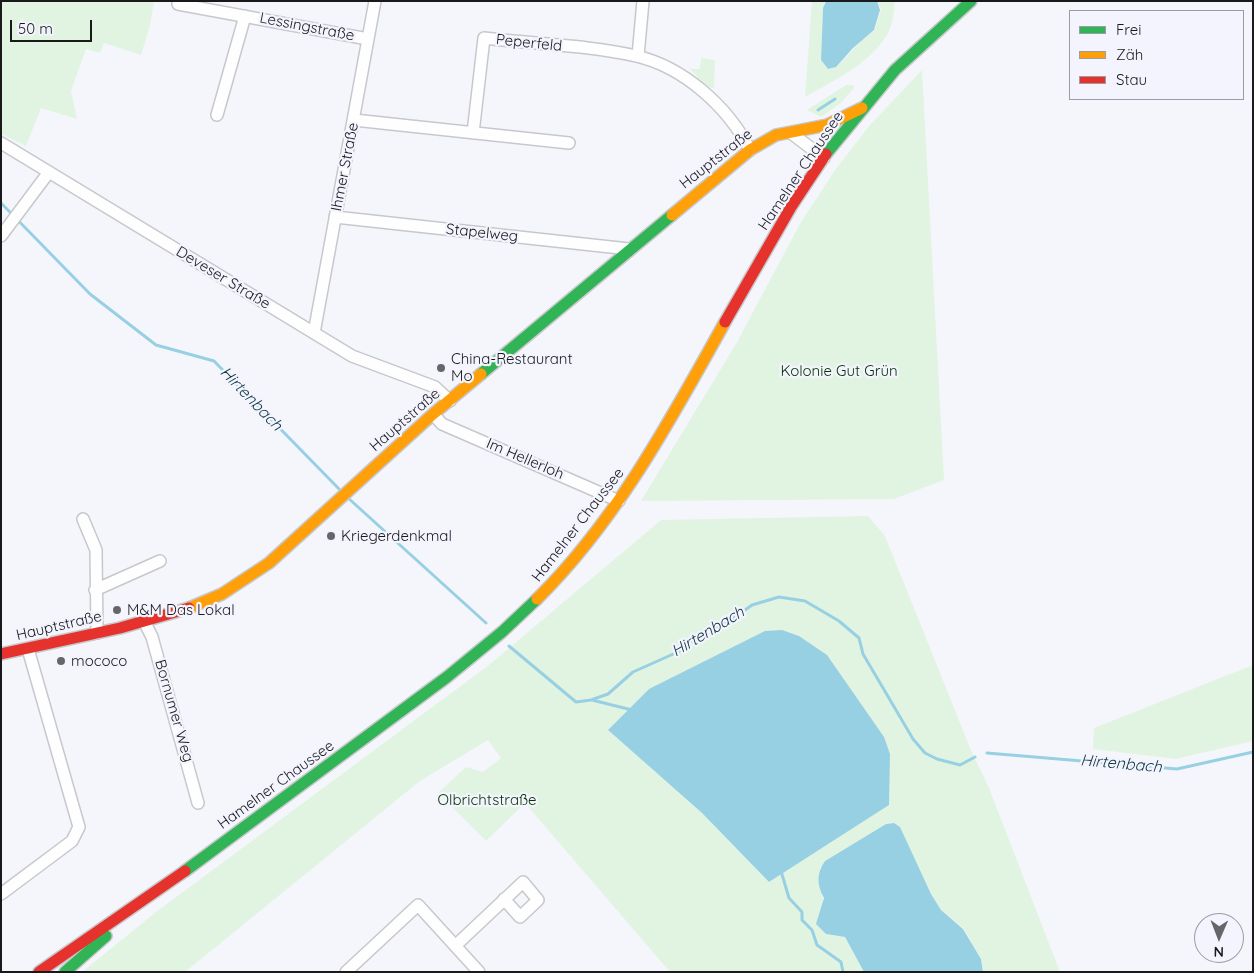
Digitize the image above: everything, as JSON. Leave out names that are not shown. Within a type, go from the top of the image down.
[{"type":"main road","name":"Hamelner Chaussee","points":[[39,972],[153,894],[469,662],[536,602],[575,558],[619,501],[665,428],[792,205],[824,158],[864,107],[925,40],[971,1]]},
{"type":"main road","name":"Hauptstraße","points":[[1,654],[144,621],[183,610],[222,594],[270,563],[433,414],[750,150],[776,135],[827,125],[864,107]]},
{"type":"main road","name":"Hamelner Chaussee","points":[[65,972],[153,894]]},
{"type":"street","name":"Ihmer Straße","points":[[314,333],[375,1]]},
{"type":"street","points":[[638,56],[643,1]]},
{"type":"street","name":"Lessingstraße","points":[[178,4],[368,39]]},
{"type":"street","name":"Lessingstraße","points":[[217,115],[245,16]]},
{"type":"street","name":"Peperfeld","points":[[473,133],[484,38],[638,56],[669,68],[707,95],[739,129],[750,150]]},
{"type":"street","points":[[354,120],[569,143]]},
{"type":"street","points":[[791,133],[824,158]]},
{"type":"street","name":"Deveser Straße","points":[[1,143],[352,356],[435,387],[450,401]]},
{"type":"street","points":[[1,236],[49,172]]},
{"type":"street","name":"Stapelweg","points":[[335,217],[629,249]]},
{"type":"street","name":"Im Hellerloh","points":[[433,414],[442,424],[619,501]]},
{"type":"street","points":[[83,519],[96,550],[97,633]]},
{"type":"street","points":[[95,590],[160,561]]},
{"type":"street","name":"Bornumer Weg","points":[[144,621],[152,637],[198,803]]},
{"type":"street","points":[[1,894],[72,841],[79,827],[28,649]]},
{"type":"street","points":[[455,946],[504,900]]},
{"type":"street","points":[[346,972],[418,906],[479,972]]},
{"type":"green space","points":[[1,1],[154,1],[150,26],[141,55],[104,43],[100,53],[86,49],[71,91],[77,119],[41,108],[26,146],[1,134]]},
{"type":"green space","points":[[812,1],[825,1],[823,8],[821,60],[828,69],[836,67],[875,29],[881,10],[877,1],[895,1],[889,31],[874,52],[852,70],[805,97]]},
{"type":"green space","points":[[701,58],[715,60],[714,88],[707,87],[690,69],[700,69]]},
{"type":"green space","name":"Kolonie Gut Grün","points":[[922,70],[944,480],[894,499],[641,501],[737,342],[801,222],[835,170],[870,125]]},
{"type":"green space","points":[[846,85],[853,85],[854,88],[841,103],[821,117],[807,110]]},
{"type":"green space","name":"Olbrichtstraße","points":[[868,516],[885,536],[970,748],[989,788],[1060,972],[983,972],[981,959],[964,929],[941,910],[894,823],[886,824],[825,861],[820,868],[826,934],[845,937],[864,972],[670,972],[525,803],[486,841],[438,793],[466,767],[483,772],[501,758],[488,740],[420,781],[185,972],[82,972],[156,912],[489,665],[661,520]],"holes":[[[649,689],[889,805],[769,882],[702,813],[608,730]]]},
{"type":"green space","points":[[1253,665],[1253,741],[1176,759],[1093,749],[1094,728]]},
{"type":"water","points":[[826,1],[877,1],[880,10],[874,30],[853,48],[836,67],[828,69],[821,60],[823,8]]},
{"type":"water","points":[[782,630],[799,636],[827,655],[884,737],[890,754],[889,805],[769,882],[702,813],[608,730],[649,689],[765,631]]},
{"type":"water","points":[[894,823],[900,827],[931,894],[941,910],[963,929],[981,959],[983,972],[864,972],[845,937],[826,934],[816,924],[824,898],[818,880],[820,870],[825,861],[886,824]]},
{"type":"waterway","points":[[818,110],[835,99]]},
{"type":"waterway","name":"Hirtenbach","points":[[1,203],[90,294],[156,345],[214,361],[341,491]]},
{"type":"waterway","name":"Hirtenbach","points":[[347,497],[486,623]]},
{"type":"waterway","name":"Hirtenbach","points":[[509,646],[576,702],[591,700],[608,694],[633,672],[680,651],[701,632],[727,623],[752,605],[779,597],[805,601],[839,621],[859,638],[863,654],[913,739],[925,753],[937,759],[960,765],[975,757]]},
{"type":"waterway","points":[[592,700],[632,710]]},
{"type":"waterway","name":"Hirtenbach","points":[[987,753],[1177,769],[1253,752]]},
{"type":"waterway","points":[[781,871],[789,898],[802,912],[802,920],[812,930],[817,945],[841,962],[843,972]]},
{"type":"traffic: fast","points":[[826,154],[895,70],[971,1]]},
{"type":"traffic: fast","points":[[481,374],[672,215]]},
{"type":"traffic: fast","points":[[185,871],[447,677],[502,632],[537,599]]},
{"type":"traffic: fast","points":[[65,972],[106,936]]},
{"type":"traffic: slow","points":[[672,215],[750,150],[776,135],[827,125],[862,108]]},
{"type":"traffic: slow","points":[[537,599],[593,536],[641,467],[725,322]]},
{"type":"traffic: slow","points":[[189,608],[222,594],[269,563],[433,414],[481,374]]},
{"type":"traffic: jam","points":[[725,322],[791,207],[826,154]]},
{"type":"traffic: jam","points":[[1,654],[120,628],[189,608]]},
{"type":"traffic: jam","points":[[39,972],[185,871]]},
{"type":"place","name":"China-Restaurant Mo","points":[[441,368]]},
{"type":"place","name":"Kriegerdenkmal","points":[[331,536]]},
{"type":"place","name":"M&M Das Lokal","points":[[117,610]]},
{"type":"place","name":"mococo","points":[[61,661]]}]
